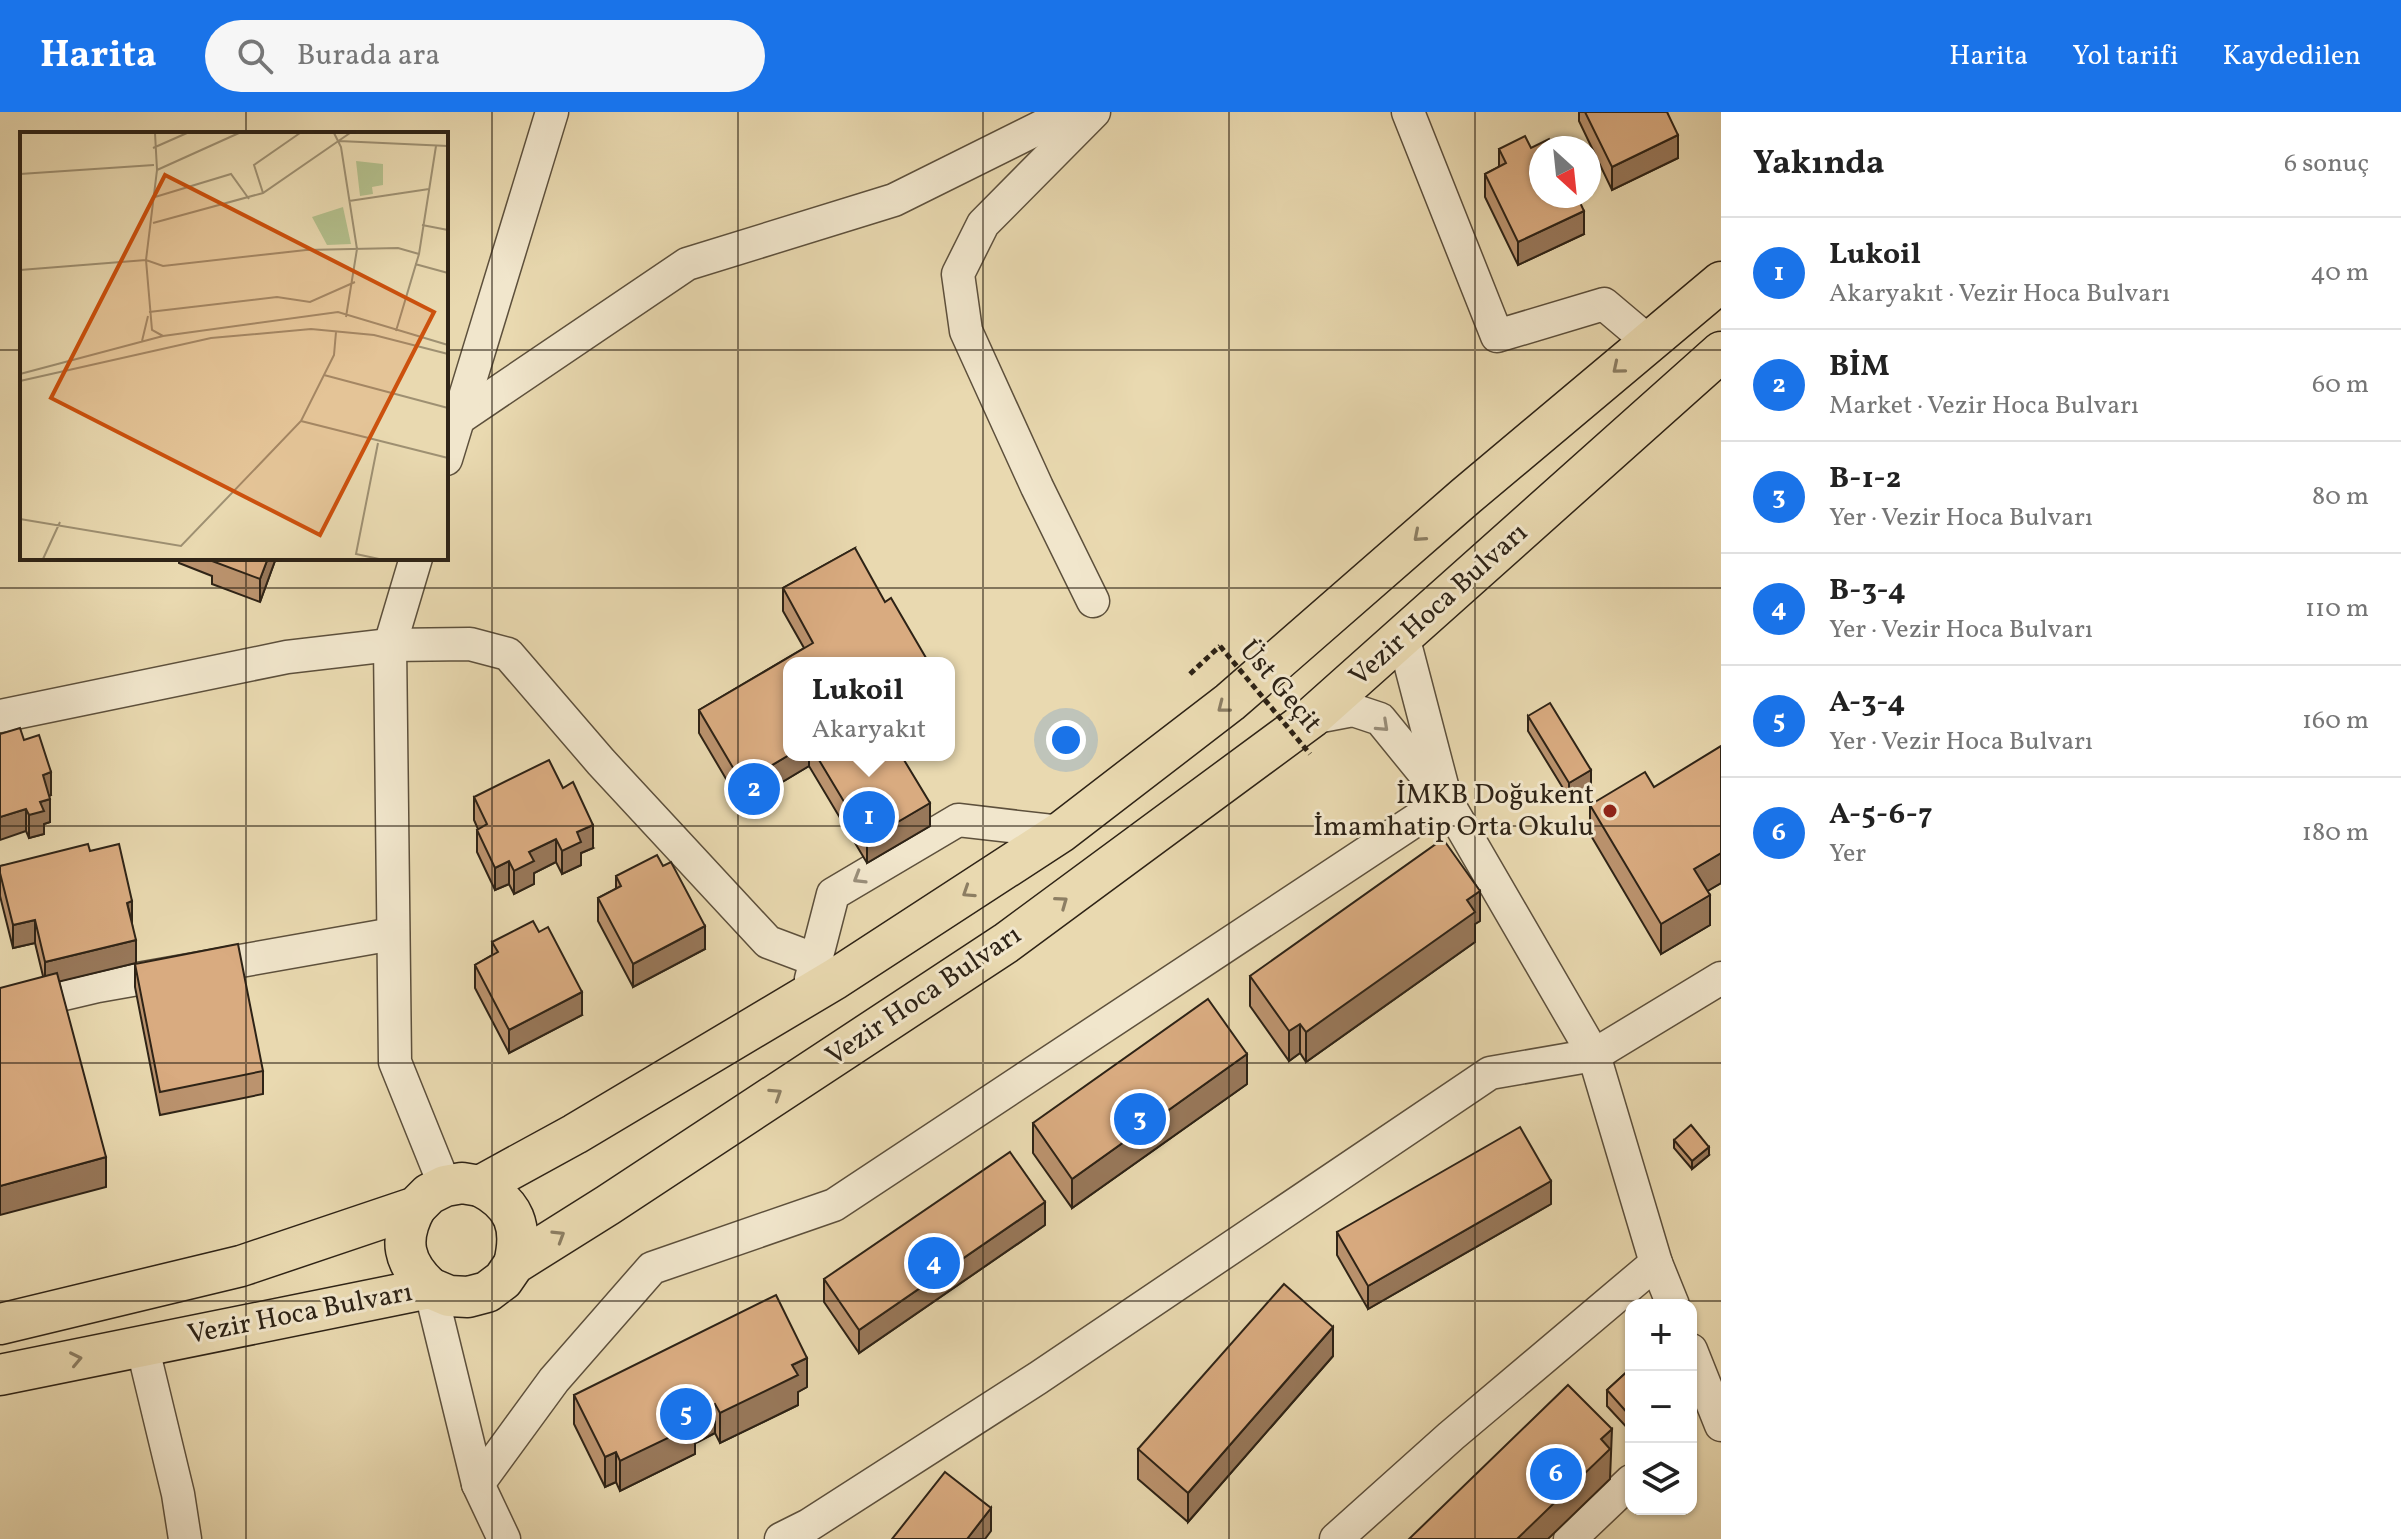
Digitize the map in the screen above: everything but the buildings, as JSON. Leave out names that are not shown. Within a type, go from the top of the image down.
[{"type":"main road","name":"Vezir Hoca Bulvarı","points":[[0,1324],[241,1266],[447,1193],[575,1134],[811,977],[835,979],[1061,832],[1230,702],[1466,496],[1721,282]]},
{"type":"main road","name":"Vezir Hoca Bulvarı","points":[[0,1375],[430,1288],[449,1296],[468,1297],[487,1292],[503,1280],[514,1264],[1006,943],[1310,736],[1403,636],[1721,352]]},
{"type":"main road","points":[[430,1288],[417,1275],[407,1258],[404,1240],[407,1222],[447,1193],[496,1195],[509,1208],[517,1226],[519,1245],[514,1264]]},
{"type":"street","points":[[448,452],[552,112]]},
{"type":"street","points":[[458,419],[687,264],[894,200],[1071,112]]},
{"type":"street","points":[[1093,601],[966,331],[958,274],[983,224],[1094,112]]},
{"type":"street","points":[[1408,112],[1497,336],[1604,304],[1649,342]]},
{"type":"street","points":[[415,560],[390,645],[395,1062],[447,1193]]},
{"type":"street","points":[[1403,636],[1446,800]]},
{"type":"street","points":[[0,716],[287,657],[390,645],[470,644],[508,654],[601,762],[768,942],[811,977],[833,894],[958,820],[1061,832]]},
{"type":"street","points":[[1310,736],[1353,710],[1380,719],[1446,800],[1594,1055],[1656,1263],[1671,1299]]},
{"type":"street","points":[[478,1484],[554,1380],[652,1268],[834,1205],[1446,800]]},
{"type":"street","points":[[0,1009],[98,986],[393,934]]},
{"type":"street","points":[[781,1539],[809,1525],[1038,1378],[1490,1073],[1594,1055],[1721,978]]},
{"type":"street","points":[[1336,1539],[1451,1436],[1656,1263]]},
{"type":"street","points":[[430,1288],[478,1484],[504,1539]]},
{"type":"street","points":[[142,1345],[178,1494],[185,1539]]},
{"type":"street","points":[[1696,1371],[1708,1416]]},
{"type":"street","points":[[1570,1539],[1625,1487]]},
{"type":"path","name":"Üst Geçit","points":[[1190,674],[1220,646],[1310,736]]},
{"type":"place","name":"BİM","points":[[754,789]]},
{"type":"place","name":"İMKB Doğukent İmamhatip Orta Okulu","points":[[1610,811]]},
{"type":"place","name":"Lukoil","points":[[869,817]]},
{"type":"place","name":"B-1-2","points":[[1140,1119]]},
{"type":"place","name":"B-3-4","points":[[934,1263]]},
{"type":"place","name":"A-3-4","points":[[686,1414]]},
{"type":"place","name":"A-5-6-7","points":[[1556,1474]]}]
